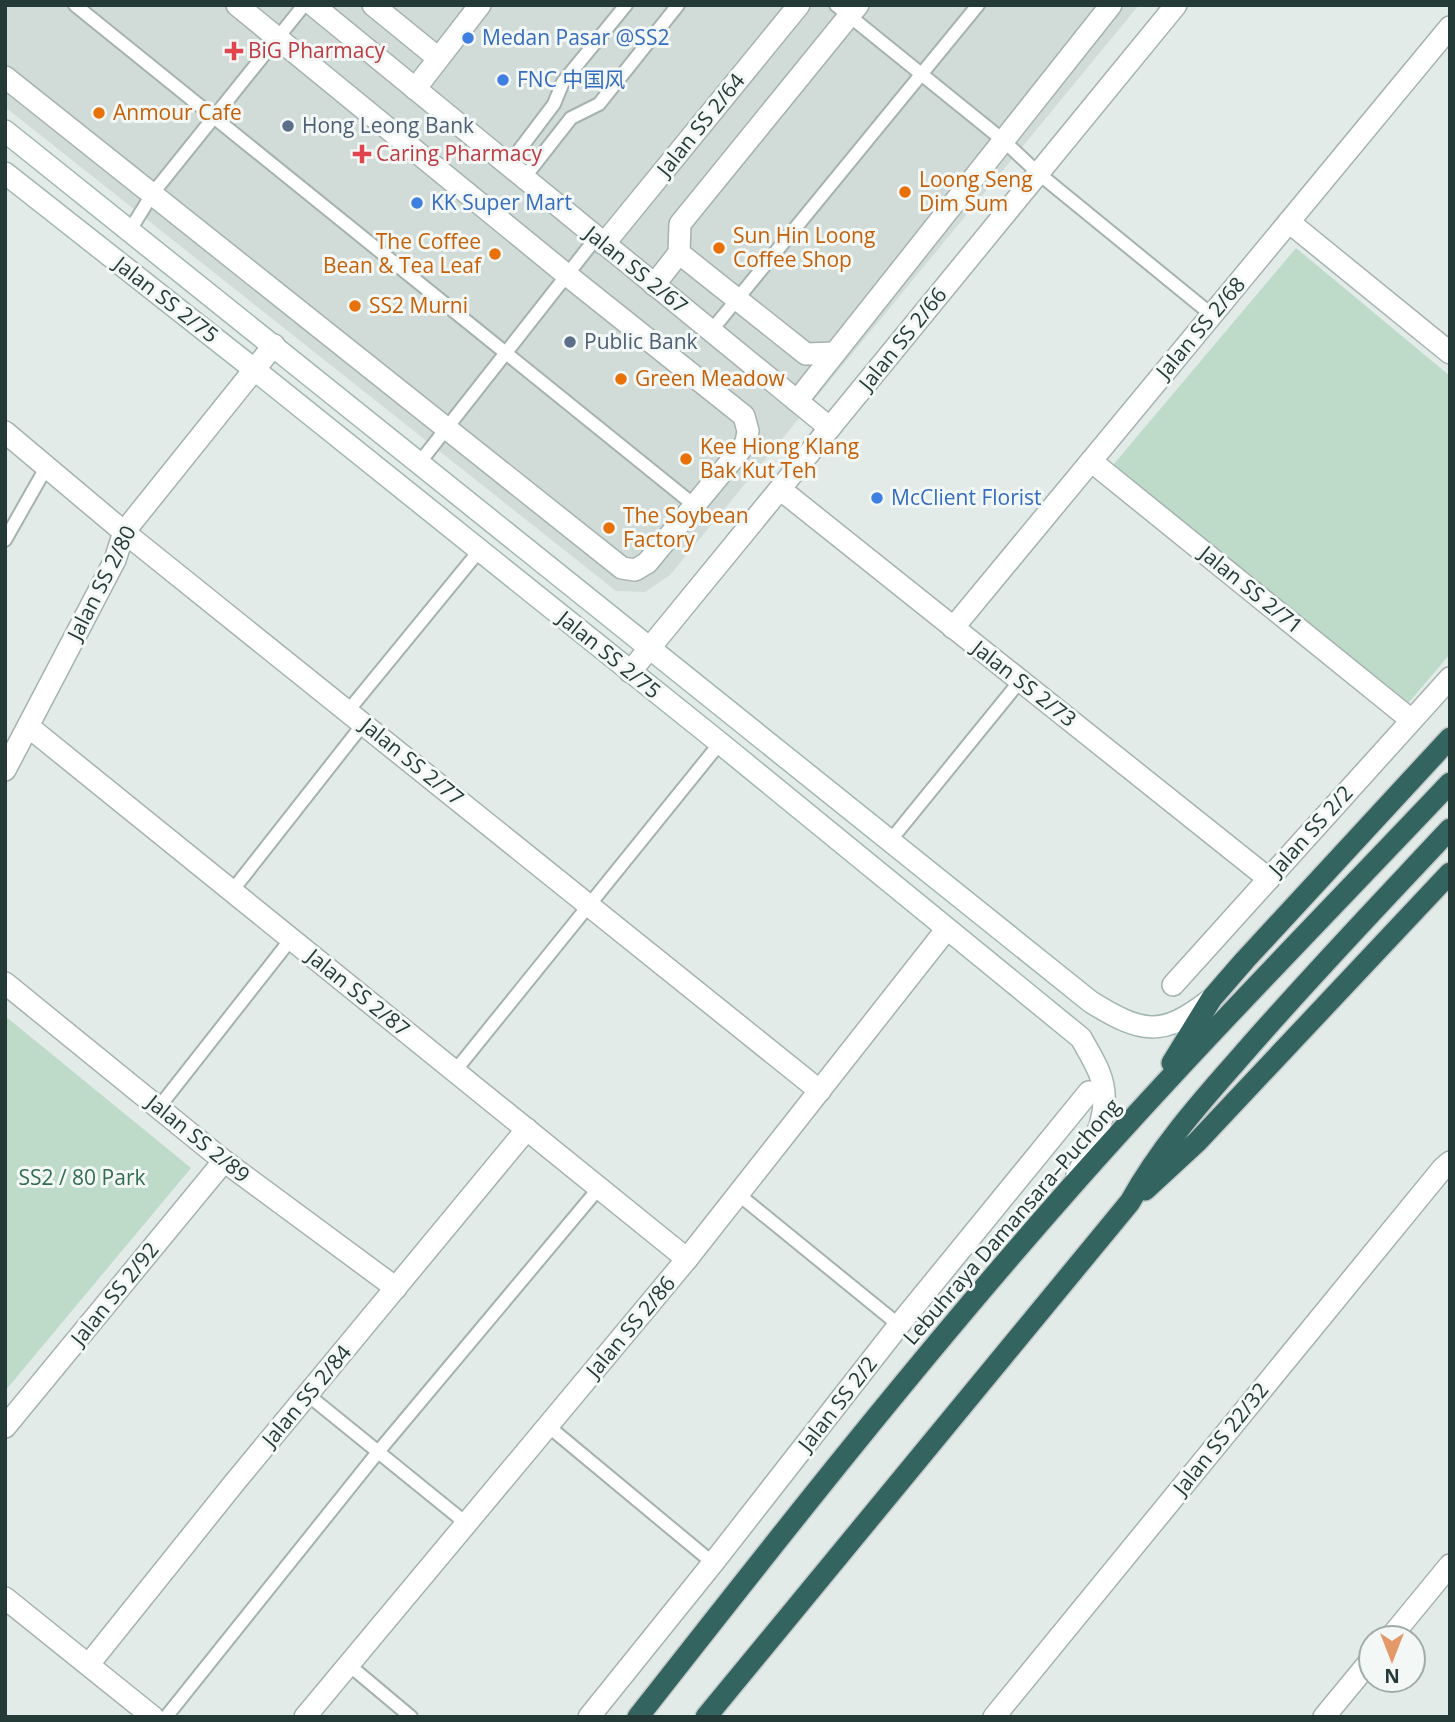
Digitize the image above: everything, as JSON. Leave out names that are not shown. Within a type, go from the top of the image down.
[{"type":"highway","points":[[1150,1099],[1212,999],[1450,738]]},
{"type":"highway","name":"Lebuhraya Damansara–Puchong","points":[[638,1717],[825,1479],[1069,1189],[1150,1099],[1450,783]]},
{"type":"highway","points":[[1130,1202],[1169,1143],[1317,969],[1450,829]]},
{"type":"highway","points":[[706,1717],[1130,1202],[1197,1142],[1450,873]]},
{"type":"street","points":[[5,77],[622,568],[635,570],[647,563],[746,443],[748,431],[744,416],[237,5]]},
{"type":"street","name":"Jalan SS 2/67","points":[[313,5],[830,428]]},
{"type":"street","points":[[373,5],[438,58]]},
{"type":"street","points":[[415,89],[480,5]]},
{"type":"street","name":"Jalan SS 2/64","points":[[600,241],[799,5]]},
{"type":"street","points":[[797,401],[1111,5]]},
{"type":"street","name":"Jalan SS 2/66","points":[[630,673],[1175,5]]},
{"type":"street","points":[[654,285],[678,253],[680,224],[848,9]]},
{"type":"street","name":"Jalan SS 2/68","points":[[953,628],[1450,27]]},
{"type":"street","name":"Jalan SS 2/75","points":[[5,131],[1091,1002],[1122,1021],[1143,1027],[1164,1026],[1186,1019],[1212,999]]},
{"type":"street","name":"Jalan SS 2/75","points":[[5,173],[720,743],[1081,1038],[1100,1074],[1104,1104],[1101,1129],[1069,1189]]},
{"type":"street","points":[[1289,222],[1450,353]]},
{"type":"street","points":[[678,253],[806,355],[835,353]]},
{"type":"street","name":"Jalan SS 2/80","points":[[5,770],[115,560],[124,532],[274,345]]},
{"type":"street","name":"Jalan SS 2/77","points":[[5,432],[124,532],[820,1091]]},
{"type":"street","name":"Jalan SS 2/71","points":[[1091,461],[1410,719]]},
{"type":"street","name":"Jalan SS 2/73","points":[[780,489],[1269,879]]},
{"type":"street","name":"Jalan SS 2/2","points":[[1173,985],[1410,719],[1450,678]]},
{"type":"street","name":"Jalan SS 2/87","points":[[29,727],[687,1259]]},
{"type":"street","name":"Jalan SS 2/86","points":[[305,1717],[687,1259],[946,930]]},
{"type":"street","name":"Jalan SS 2/89","points":[[5,983],[224,1161],[396,1288]]},
{"type":"street","name":"Jalan SS 2/2","points":[[589,1717],[899,1325],[1089,1092]]},
{"type":"street","name":"Jalan SS 2/84","points":[[89,1664],[527,1129]]},
{"type":"street","name":"Jalan SS 2/92","points":[[5,1427],[224,1161]]},
{"type":"street","name":"Jalan SS 22/32","points":[[994,1717],[1443,1167],[1450,1162]]},
{"type":"street","points":[[1402,1624],[1450,1565]]},
{"type":"street","points":[[5,1598],[153,1717]]},
{"type":"street","points":[[1330,1715],[1357,1679]]},
{"type":"lane","points":[[75,5],[694,505]]},
{"type":"lane","points":[[130,230],[153,193],[212,116],[304,5]]},
{"type":"lane","points":[[516,171],[554,104],[563,82],[626,5]]},
{"type":"lane","points":[[516,171],[571,118],[599,104],[678,5]]},
{"type":"lane","points":[[711,331],[978,5]]},
{"type":"lane","points":[[848,9],[1038,173],[1212,315]]},
{"type":"lane","points":[[554,104],[571,118]]},
{"type":"lane","points":[[420,462],[567,275],[600,241]]},
{"type":"lane","points":[[5,540],[47,466]]},
{"type":"lane","points":[[232,891],[479,551]]},
{"type":"lane","points":[[890,841],[1020,681]]},
{"type":"lane","points":[[455,1071],[720,743]]},
{"type":"lane","points":[[159,1107],[292,939]]},
{"type":"lane","points":[[166,1717],[378,1452],[599,1188]]},
{"type":"lane","points":[[738,1194],[899,1325]]},
{"type":"lane","points":[[308,1395],[467,1524]]},
{"type":"lane","points":[[548,1426],[713,1563]]},
{"type":"lane","points":[[349,1665],[411,1717]]},
{"type":"shaded area","points":[[5,5],[1139,5],[670,575],[645,592],[616,591],[5,107]]},
{"type":"green space","points":[[1296,248],[1450,376],[1450,654],[1405,707],[1113,465]]},
{"type":"green space","name":"SS2 / 80 Park","points":[[5,1016],[191,1168],[5,1391]]},
{"type":"place","name":"Medan Pasar @SS2","points":[[468,38]]},
{"type":"place","name":"BiG Pharmacy","points":[[234,51]]},
{"type":"place","name":"FNC 中国风","points":[[503,80]]},
{"type":"place","name":"Anmour Cafe","points":[[99,113]]},
{"type":"place","name":"Hong Leong Bank","points":[[288,126]]},
{"type":"place","name":"Caring Pharmacy","points":[[362,154]]},
{"type":"place","name":"Loong Seng Dim Sum","points":[[905,192]]},
{"type":"place","name":"KK Super Mart","points":[[417,203]]},
{"type":"place","name":"Sun Hin Loong Coffee Shop","points":[[719,248]]},
{"type":"place","name":"The Coffee Bean & Tea Leaf","points":[[495,254]]},
{"type":"place","name":"SS2 Murni","points":[[355,306]]},
{"type":"place","name":"Public Bank","points":[[570,342]]},
{"type":"place","name":"Green Meadow","points":[[621,379]]},
{"type":"place","name":"Kee Hiong Klang Bak Kut Teh","points":[[686,459]]},
{"type":"place","name":"McClient Florist","points":[[877,498]]},
{"type":"place","name":"The Soybean Factory","points":[[609,528]]}]
